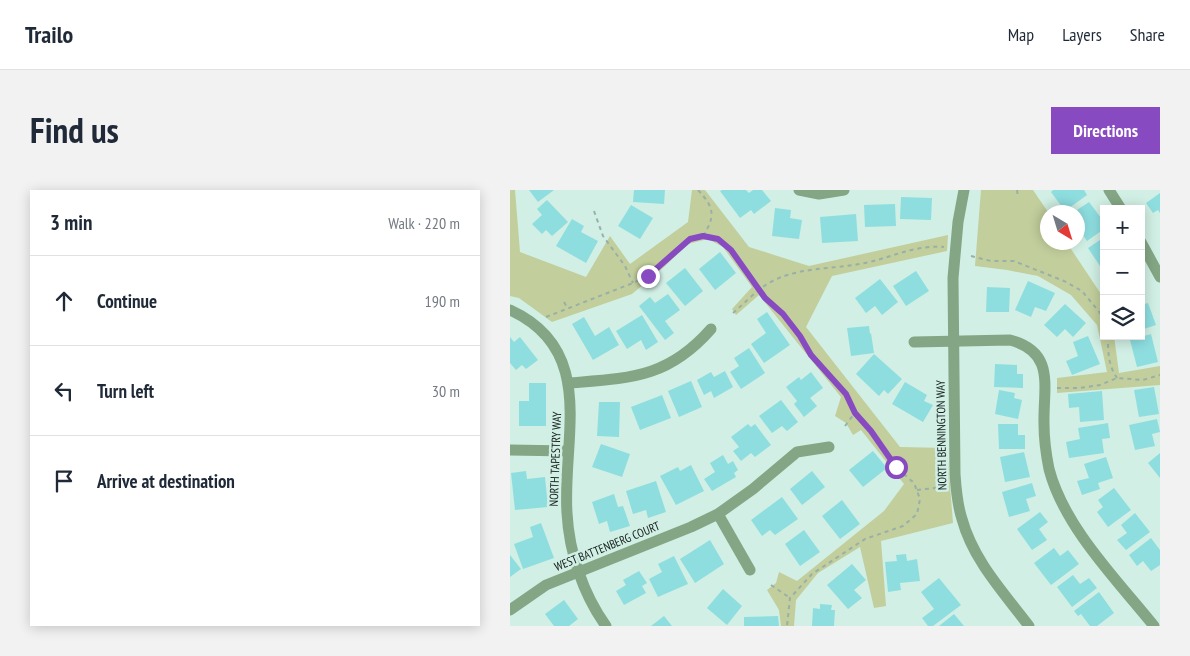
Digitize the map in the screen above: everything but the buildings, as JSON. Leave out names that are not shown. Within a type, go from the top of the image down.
[{"type":"street","points":[[800,190],[819,194],[844,190]]},
{"type":"street","name":"NORTH BENNINGTON WAY","points":[[964,190],[954,254],[954,474],[957,501],[962,521],[980,561],[1027,625]]},
{"type":"street","points":[[1109,190],[1118,205]]},
{"type":"street","points":[[1145,250],[1160,278]]},
{"type":"street","name":"NORTH TAPESTRY WAY","points":[[510,310],[528,320],[547,338],[561,359],[569,383],[571,410],[566,486],[567,518],[578,572],[590,599],[606,626]]},
{"type":"street","points":[[569,383],[629,378],[658,370],[688,352],[711,329]]},
{"type":"street","points":[[914,342],[1010,340],[1022,343],[1033,350],[1042,361],[1046,376],[1045,443],[1049,469],[1056,491],[1081,536],[1154,626]]},
{"type":"street","name":"WEST BATTENBERG COURT","points":[[510,610],[546,585],[691,527],[718,514],[754,490],[797,452],[829,447]]},
{"type":"street","points":[[510,450],[568,451]]},
{"type":"street","points":[[718,514],[750,570]]},
{"type":"path","points":[[698,190],[708,200],[712,210],[711,221],[703,236]]},
{"type":"path","points":[[1017,190],[1018,197]]},
{"type":"path","points":[[594,211],[603,236],[625,266],[633,284]]},
{"type":"path","points":[[546,317],[633,284],[648,276],[690,239],[703,236],[718,239],[731,250],[765,298],[783,314],[800,336],[811,355],[846,394],[855,413],[871,431],[896,467],[914,483],[920,499],[917,514],[903,526],[864,539],[812,574],[790,598],[787,626]]},
{"type":"path","points":[[733,313],[759,290],[777,279],[799,271],[866,263],[927,246],[944,247]]},
{"type":"path","points":[[971,256],[992,261],[1014,261],[1064,281],[1082,291],[1100,313]]},
{"type":"path","points":[[564,302],[568,309]]},
{"type":"path","points":[[1108,340],[1108,357],[1117,378]]},
{"type":"path","points":[[1056,388],[1080,388],[1100,385],[1117,378],[1143,380],[1160,375]]},
{"type":"path","points":[[845,426],[855,413]]},
{"type":"path","points":[[917,490],[947,487]]},
{"type":"path","points":[[771,585],[790,598]]},
{"type":"green space","points":[[510,190],[515,190],[520,252],[586,277],[610,236],[630,264],[688,222],[692,190],[705,190],[749,247],[809,266],[948,235],[947,251],[832,276],[806,327],[900,447],[947,448],[953,523],[881,541],[886,606],[874,608],[860,547],[818,573],[796,600],[794,626],[781,626],[779,610],[767,590],[776,583],[779,572],[797,581],[884,511],[904,484],[861,430],[853,435],[846,423],[835,416],[841,397],[759,295],[736,315],[732,309],[752,287],[723,247],[708,239],[688,244],[632,294],[552,322],[519,298],[510,296]]},
{"type":"green space","points":[[981,190],[1033,190],[1043,205],[1040,205],[1040,250],[1072,250],[1100,292],[1100,339],[1097,325],[1071,295],[1038,276],[975,266]]},
{"type":"green space","points":[[1100,340],[1115,340],[1119,373],[1160,366],[1160,385],[1057,393],[1057,378],[1107,372]]},
{"type":"route","points":[[648,276],[690,239],[703,236],[718,239],[731,250],[765,298],[783,314],[800,336],[811,355],[846,394],[855,413],[871,431],[896,467]]}]
